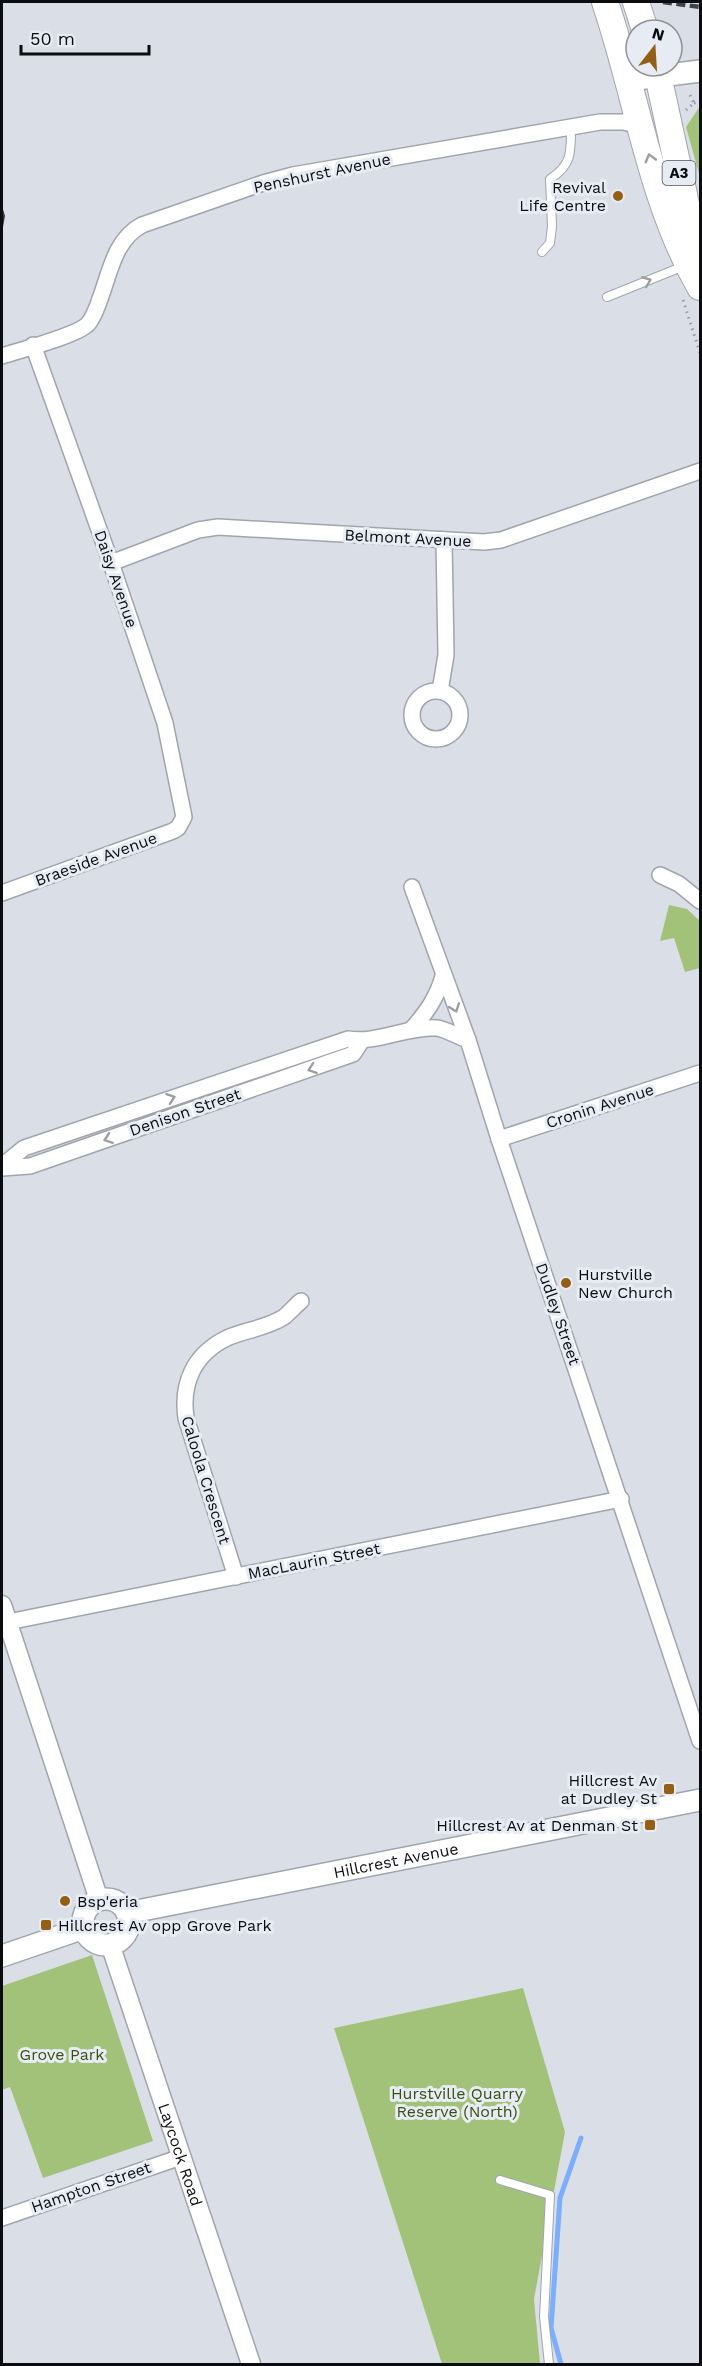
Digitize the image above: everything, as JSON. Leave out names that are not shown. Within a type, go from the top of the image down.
[{"type":"highway","name":"A3","points":[[605,2],[621,48],[659,193],[694,268],[700,287]]},
{"type":"highway","points":[[636,2],[641,18]]},
{"type":"highway","name":"A3","points":[[665,78],[694,268]]},
{"type":"main road","points":[[684,68],[700,71]]},
{"type":"main road","points":[[629,80],[634,78]]},
{"type":"main road","name":"Hillcrest Avenue","points":[[127,1913],[700,1800]]},
{"type":"main road","points":[[99,1899],[116,1901],[127,1913],[129,1920],[126,1933],[110,1944],[97,1943],[84,1928],[84,1914],[99,1899]]},
{"type":"main road","points":[[2,1956],[84,1928]]},
{"type":"street","name":"Penshurst Avenue","points":[[2,356],[76,331],[88,323],[96,309],[121,244],[126,236],[142,225],[263,183],[293,176],[579,125],[612,121],[642,127]]},
{"type":"street","name":"Daisy Avenue","points":[[33,345],[165,723],[184,818]]},
{"type":"street","name":"Belmont Avenue","points":[[111,563],[198,530],[218,527],[484,542],[501,540],[700,471]]},
{"type":"street","points":[[440,691],[446,655],[444,540]]},
{"type":"street","name":"Braeside Avenue","points":[[2,894],[173,831],[178,828],[184,818]]},
{"type":"street","points":[[660,875],[679,884],[700,901]]},
{"type":"street","name":"Dudley Street","points":[[412,887],[468,1040],[700,1741]]},
{"type":"street","points":[[411,1030],[429,1010],[440,989],[443,976]]},
{"type":"street","name":"Denison Street","points":[[2,1167],[24,1148],[348,1039],[361,1041],[411,1030],[438,1028],[468,1040]]},
{"type":"street","name":"Cronin Avenue","points":[[499,1139],[700,1072]]},
{"type":"street","name":"Caloola Crescent","points":[[236,1577],[186,1418],[184,1394],[194,1368],[215,1346],[227,1338],[277,1320],[301,1301]]},
{"type":"street","name":"MacLaurin Street","points":[[5,1614],[236,1577],[621,1499]]},
{"type":"street","points":[[5,1614],[99,1899]]},
{"type":"street","name":"Laycock Road","points":[[110,1944],[251,2364]]},
{"type":"street","name":"Hampton Street","points":[[2,2218],[181,2157]]},
{"type":"lane","points":[[542,252],[550,243],[551,235],[550,179],[563,170],[579,125]]},
{"type":"lane","points":[[607,297],[694,268]]},
{"type":"lane","points":[[500,2180],[550,2195],[544,2317],[549,2364]]},
{"type":"path","points":[[689,93],[694,103]]},
{"type":"path","points":[[680,117],[694,103],[700,101]]},
{"type":"green space","points":[[700,106],[700,177],[686,127]]},
{"type":"green space","points":[[669,905],[687,909],[700,921],[700,968],[685,972],[674,938],[660,941]]},
{"type":"green space","name":"Grove Park","points":[[92,1955],[153,2141],[43,2178],[10,2087],[2,2090],[2,1986]]},
{"type":"green space","name":"Hurstville Quarry Reserve (North)","points":[[523,1988],[565,2132],[534,2299],[540,2364],[442,2364],[334,2028]]},
{"type":"building","points":[[2,206],[5,216],[3,227],[2,227]]},
{"type":"waterway","points":[[561,2364],[551,2328],[560,2198],[581,2138]]},
{"type":"railway","points":[[663,2],[700,7]]},
{"type":"place","name":"Revival Life Centre","points":[[618,196]]},
{"type":"place","name":"Hurstville New Church","points":[[566,1283]]},
{"type":"place","name":"Hillcrest Av at Dudley St","points":[[669,1789]]},
{"type":"place","name":"Hillcrest Av at Denman St","points":[[650,1825]]},
{"type":"place","name":"Bsp'eria","points":[[65,1901]]},
{"type":"place","name":"Hillcrest Av opp Grove Park","points":[[46,1925]]}]
